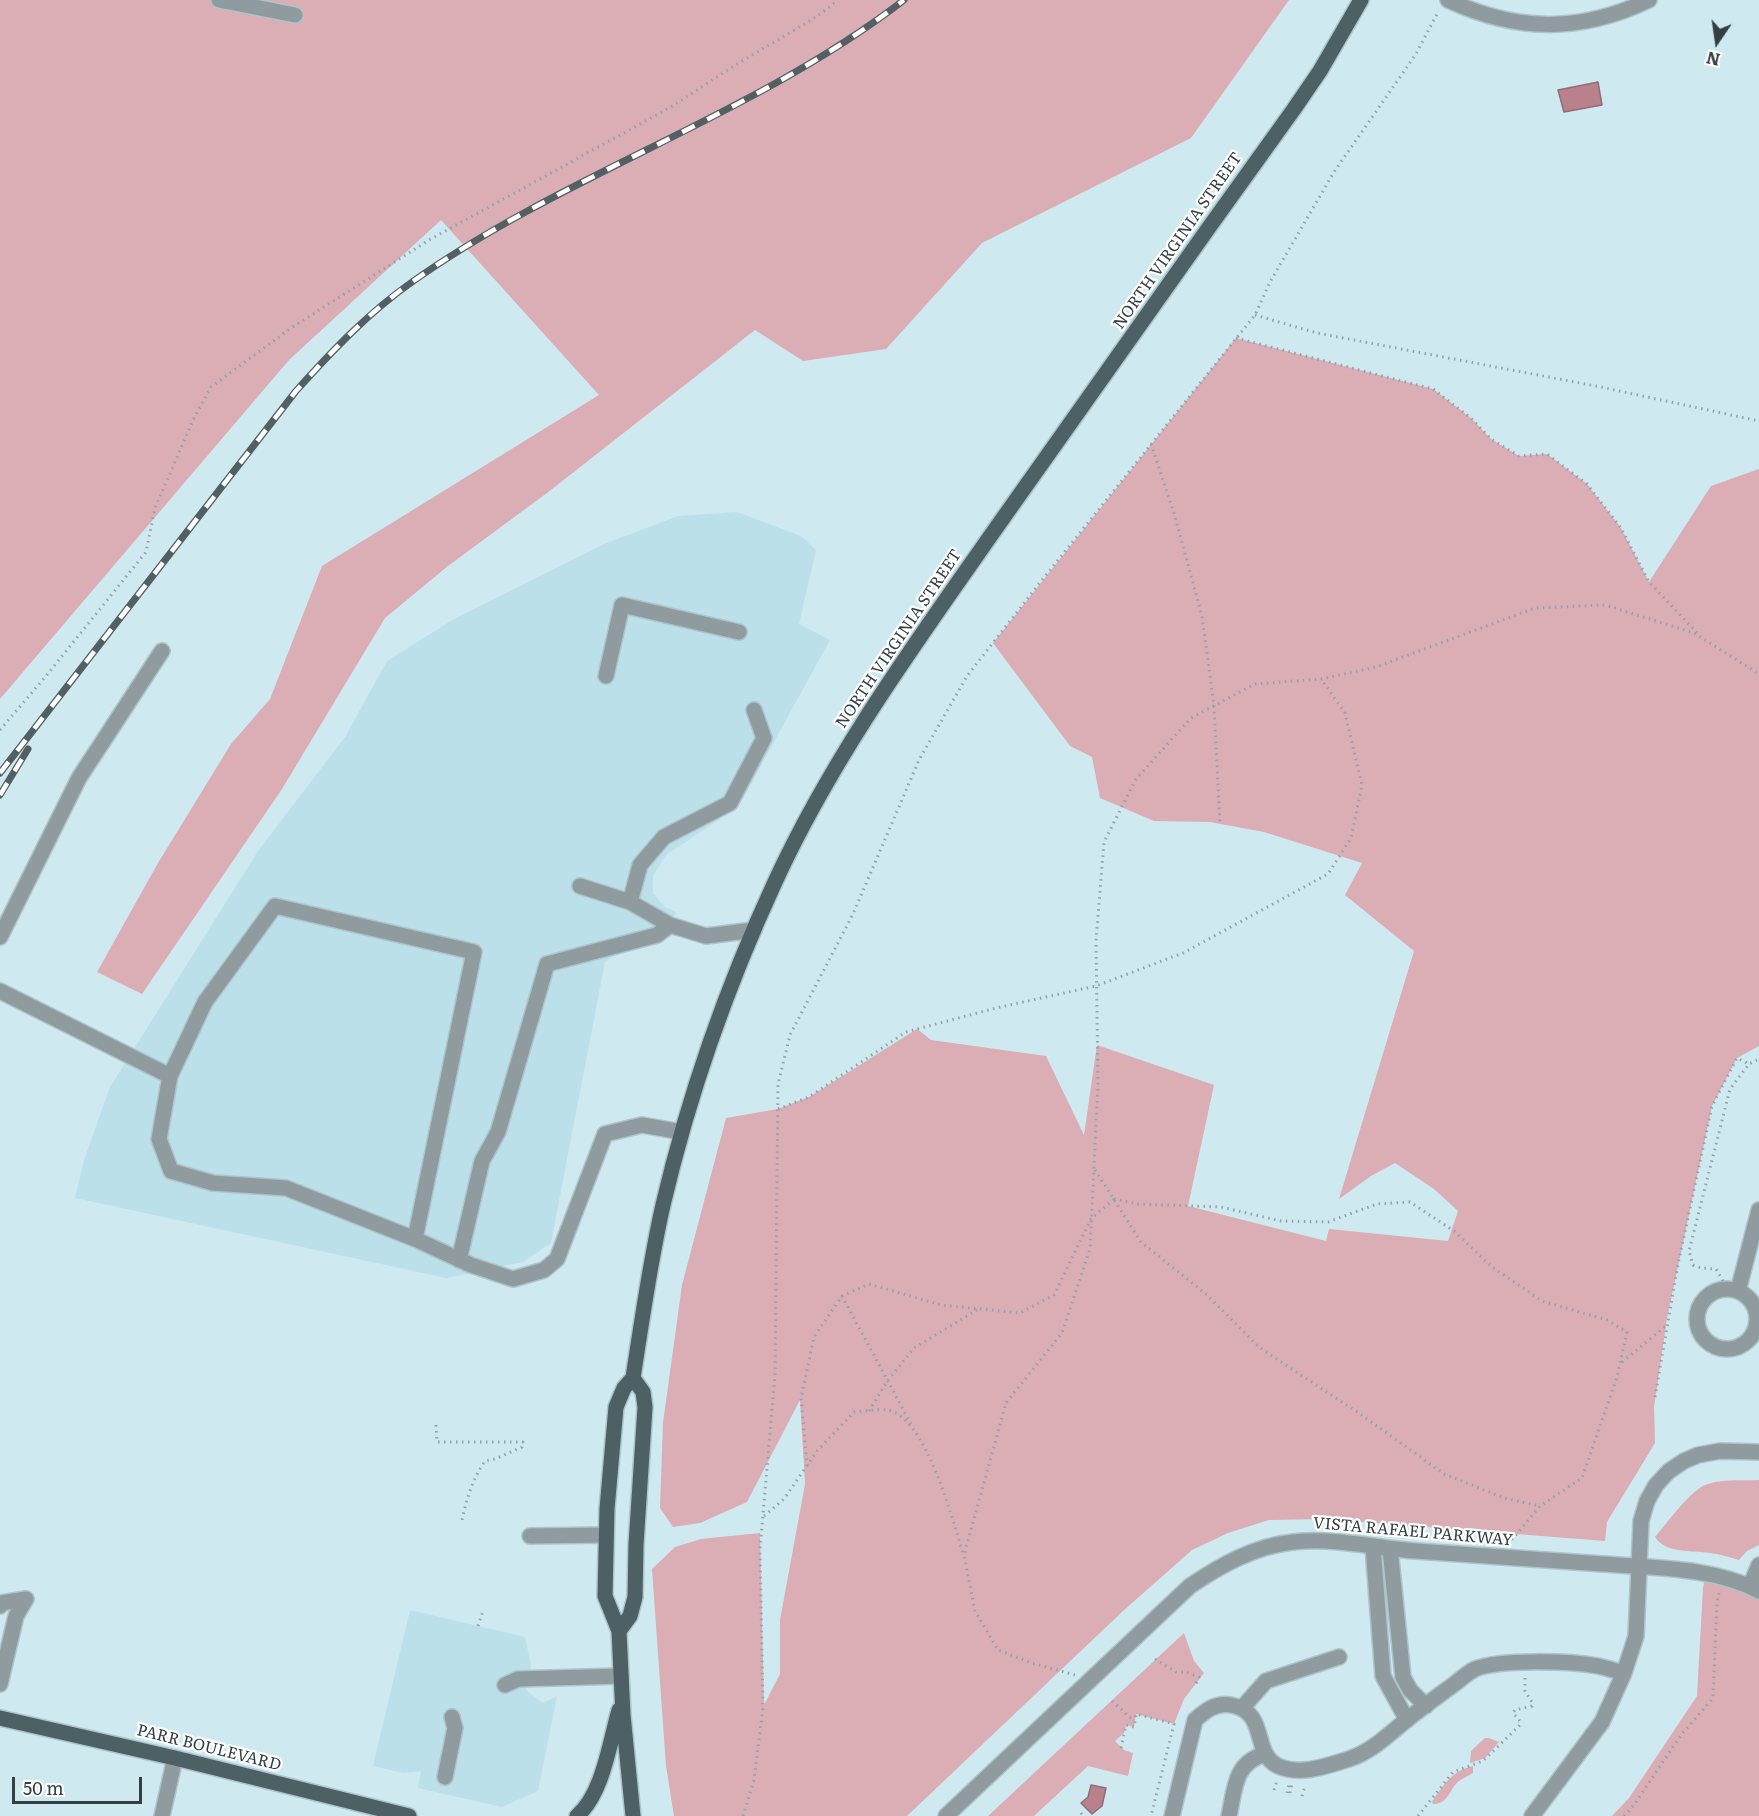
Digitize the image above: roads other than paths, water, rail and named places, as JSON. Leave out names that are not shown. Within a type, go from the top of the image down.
[{"type":"main road","name":"NORTH VIRGINIA STREET","points":[[633,1816],[622,1698],[619,1631],[605,1596],[606,1535],[616,1407],[624,1388],[633,1378],[662,1208],[682,1132],[715,1026],[754,930],[800,831],[859,726],[1062,434],[1294,109],[1320,71],[1362,0]]},
{"type":"main road","points":[[619,1631],[630,1616],[635,1597],[636,1535],[645,1407],[643,1392],[633,1378]]},
{"type":"main road","points":[[578,1816],[591,1799],[599,1781],[622,1698]]},
{"type":"main road","name":"PARR BOULEVARD","points":[[0,1718],[176,1758],[399,1815]]},
{"type":"street","points":[[219,0],[295,15]]},
{"type":"street","points":[[1444,4],[1491,18],[1544,25],[1573,24],[1603,18],[1649,0]]},
{"type":"street","points":[[606,675],[622,605],[739,632]]},
{"type":"street","points":[[0,937],[80,778],[162,651]]},
{"type":"street","points":[[630,902],[640,865],[664,837],[730,803],[764,738],[754,710]]},
{"type":"street","points":[[580,886],[630,902],[670,925],[706,936],[754,930]]},
{"type":"street","points":[[415,1239],[474,952],[275,906],[205,1002],[170,1076],[159,1140],[171,1171],[213,1183],[286,1188],[415,1239],[459,1260],[513,1279],[544,1269],[557,1258],[605,1134],[642,1125],[682,1132]]},
{"type":"street","points":[[459,1260],[482,1161],[498,1132],[547,964],[657,934],[670,925]]},
{"type":"street","points":[[0,991],[170,1076]]},
{"type":"street","points":[[1731,1289],[1759,1210]]},
{"type":"street","points":[[1532,1816],[1602,1722],[1624,1673],[1636,1636],[1641,1521],[1656,1485],[1669,1471],[1698,1455],[1720,1451],[1759,1452]]},
{"type":"street","points":[[530,1536],[606,1535]]},
{"type":"street","name":"VISTA RAFAEL PARKWAY","points":[[946,1816],[1190,1586],[1237,1558],[1267,1547],[1292,1542],[1322,1540],[1390,1549],[1638,1567],[1706,1573],[1754,1589]]},
{"type":"street","points":[[1373,1547],[1383,1676],[1407,1720]]},
{"type":"street","points":[[1390,1549],[1403,1677],[1410,1690],[1426,1706]]},
{"type":"street","points":[[1754,1589],[1759,1565]]},
{"type":"street","points":[[0,1606],[1,1603],[26,1599],[16,1616],[0,1684]]},
{"type":"street","points":[[1243,1707],[1266,1681],[1339,1657]]},
{"type":"street","points":[[1172,1816],[1195,1720],[1205,1711],[1222,1703],[1243,1707],[1255,1721],[1265,1754],[1277,1765],[1299,1770],[1313,1770],[1365,1752],[1390,1736],[1407,1720],[1473,1670],[1492,1664],[1539,1663],[1598,1666],[1624,1673]]},
{"type":"street","points":[[505,1685],[518,1679],[621,1676]]},
{"type":"street","points":[[445,1777],[455,1728],[452,1717]]},
{"type":"street","points":[[1228,1816],[1240,1770],[1256,1757],[1265,1754]]},
{"type":"street","points":[[162,1816],[176,1758]]},
{"type":"railway","points":[[0,773],[296,391],[380,306],[471,243],[533,208],[786,78],[846,41],[904,0]]},
{"type":"railway","points":[[0,795],[28,749]]}]
